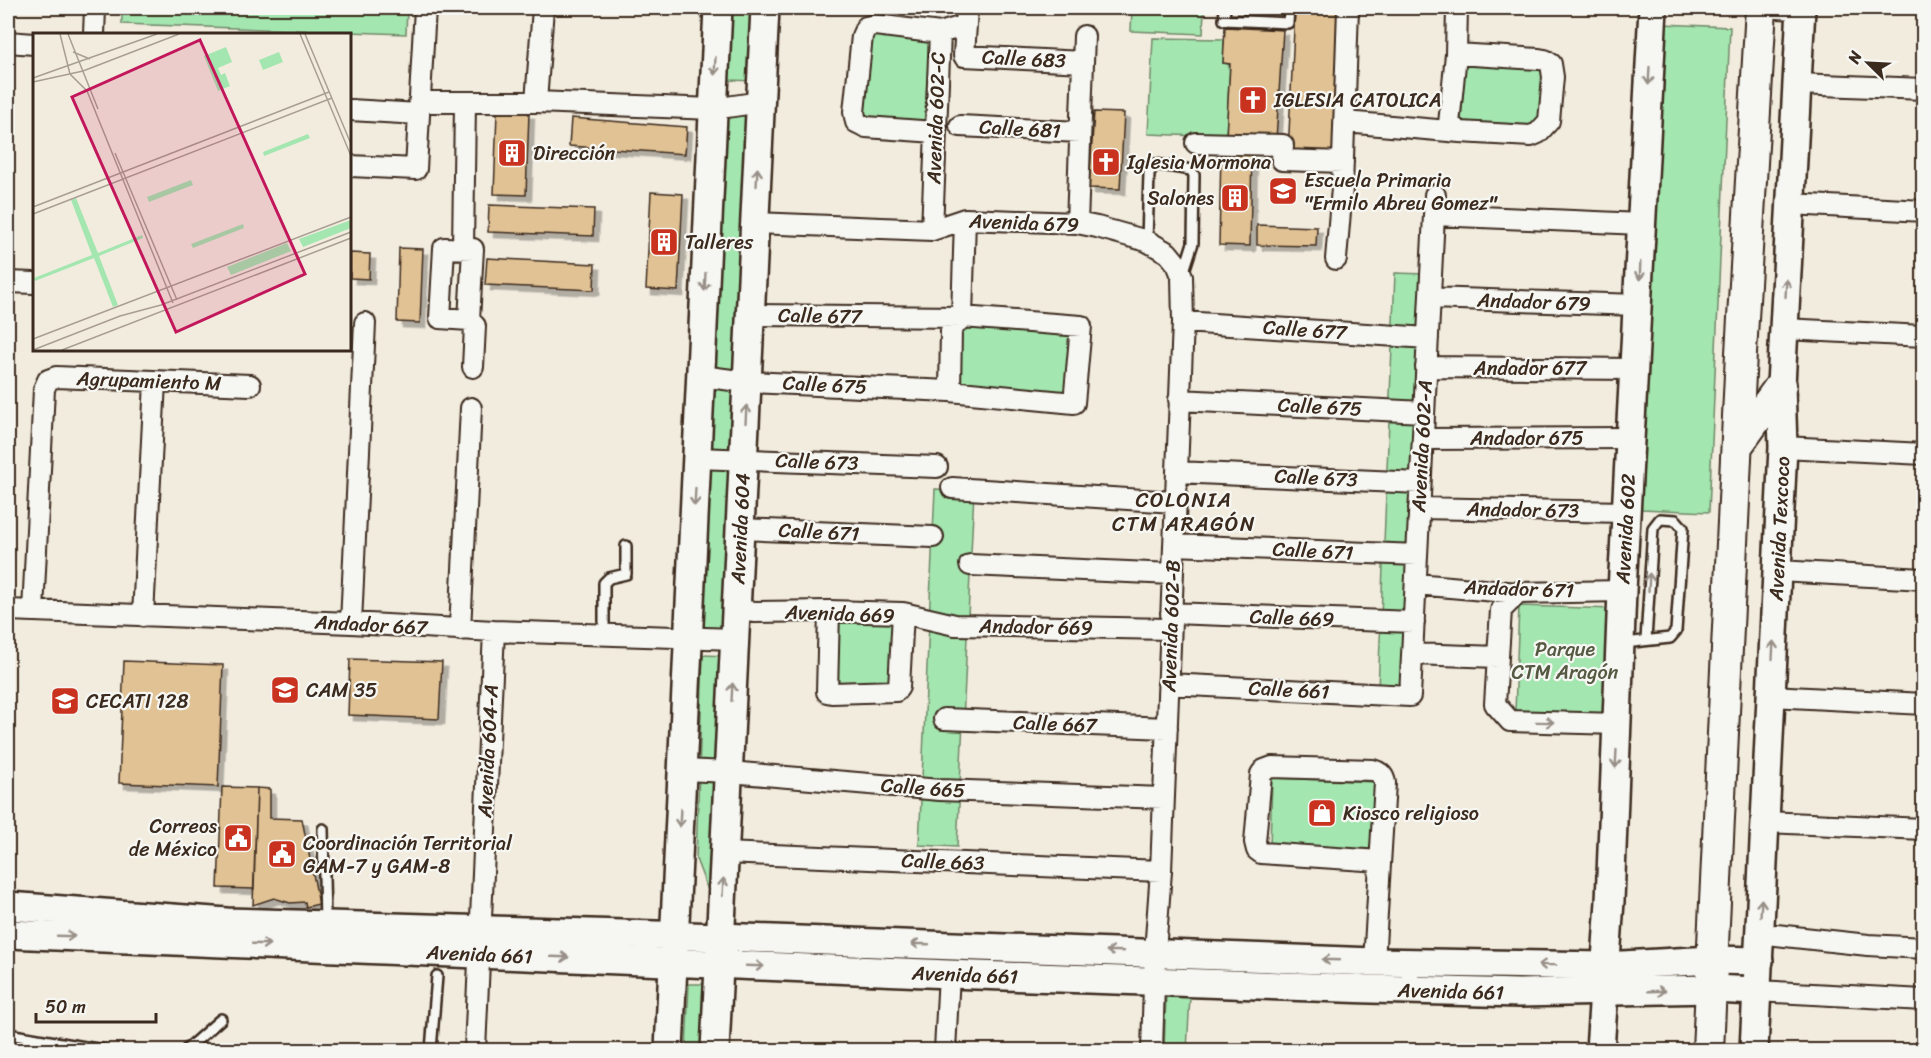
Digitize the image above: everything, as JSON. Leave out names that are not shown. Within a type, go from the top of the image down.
[{"type":"main road","points":[[1708,1050],[1703,975],[1743,8]]},
{"type":"main road","points":[[1690,1050],[1703,975],[1737,446],[1761,8]]},
{"type":"main road","points":[[1737,446],[1781,385]]},
{"type":"street","points":[[94,33],[95,8]]},
{"type":"street","points":[[351,166],[416,169],[425,8]]},
{"type":"street","points":[[536,102],[543,8]]},
{"type":"street","points":[[669,1050],[718,8]]},
{"type":"street","name":"Avenida 604","points":[[716,1050],[765,8]]},
{"type":"street","points":[[1336,259],[1345,122],[1348,8]]},
{"type":"street","points":[[1454,126],[1457,8]]},
{"type":"street","name":"Avenida 602","points":[[1600,1050],[1618,724],[1634,642],[1622,591],[1632,438],[1653,8]]},
{"type":"street","name":"Avenida Texcoco","points":[[1754,1050],[1778,571],[1783,447],[1781,385],[1797,84],[1793,8]]},
{"type":"street","name":"Avenida 602-C","points":[[932,230],[940,33],[966,16]]},
{"type":"street","name":"Calle 683","points":[[966,16],[964,56],[1083,62]]},
{"type":"street","points":[[935,132],[866,127],[856,122],[854,112],[862,36],[866,27],[875,25],[940,33]]},
{"type":"street","points":[[1077,223],[1084,36]]},
{"type":"street","points":[[8,42],[33,44]]},
{"type":"street","points":[[1345,122],[1454,126],[1532,136],[1549,121],[1553,70],[1551,64],[1545,60],[1455,54]]},
{"type":"street","points":[[1797,84],[1923,89]]},
{"type":"street","points":[[351,110],[419,108],[465,103],[536,102],[713,109],[761,102]]},
{"type":"street","points":[[463,249],[465,103]]},
{"type":"street","name":"Calle 681","points":[[960,126],[1080,132]]},
{"type":"street","points":[[1196,143],[1283,146],[1282,160],[1343,162]]},
{"type":"street","name":"Avenida 602-A","points":[[1410,696],[1435,195]]},
{"type":"street","points":[[1790,204],[1923,211]]},
{"type":"street","points":[[1434,215],[1641,224]]},
{"type":"street","points":[[950,391],[951,330],[963,317],[965,219]]},
{"type":"street","name":"Avenida 679","points":[[755,223],[932,230],[965,219],[1077,223],[1097,226],[1147,241],[1168,253],[1179,270]]},
{"type":"street","points":[[469,320],[440,318],[444,248],[473,249],[469,320],[475,327],[473,367]]},
{"type":"street","name":"Avenida 602-B","points":[[1155,952],[1161,871],[1183,322],[1179,270]]},
{"type":"street","points":[[8,282],[33,283]]},
{"type":"street","name":"Andador 679","points":[[1430,298],[1638,305]]},
{"type":"street","name":"Calle 677","points":[[750,315],[963,317],[1081,326],[1074,403],[950,391]]},
{"type":"street","name":"Calle 677","points":[[1183,322],[1428,338]]},
{"type":"street","points":[[351,623],[365,323]]},
{"type":"street","points":[[1784,329],[1923,336]]},
{"type":"street","name":"Andador 677","points":[[1426,367],[1634,369]]},
{"type":"street","name":"Calle 675","points":[[701,376],[747,382],[950,391]]},
{"type":"street","name":"Agrupamiento M","points":[[33,611],[44,389],[48,380],[56,377],[250,385]]},
{"type":"street","points":[[144,615],[155,382]]},
{"type":"street","name":"Calle 675","points":[[1179,400],[1424,412]]},
{"type":"street","points":[[460,630],[471,408]]},
{"type":"street","name":"Andador 675","points":[[1423,439],[1632,438]]},
{"type":"street","points":[[1783,447],[1923,454]]},
{"type":"street","name":"Calle 673","points":[[697,458],[938,467]]},
{"type":"street","name":"Calle 673","points":[[1177,472],[1420,483]]},
{"type":"street","points":[[952,488],[1175,502]]},
{"type":"street","name":"Andador 673","points":[[1419,508],[1627,512]]},
{"type":"street","name":"Calle 671","points":[[740,529],[933,537]]},
{"type":"street","name":"Calle 671","points":[[1174,545],[1417,555]]},
{"type":"street","points":[[970,565],[1173,574]]},
{"type":"street","points":[[1778,571],[1923,579]]},
{"type":"street","name":"Andador 671","points":[[1416,584],[1518,592],[1622,591]]},
{"type":"street","points":[[1518,592],[1501,610],[1495,704],[1510,722],[1618,724]]},
{"type":"street","name":"Andador 667","points":[[8,610],[351,623],[494,632],[735,639]]},
{"type":"street","name":"Avenida 669","points":[[736,610],[755,612],[829,611],[903,613],[899,687],[896,692],[827,692],[829,611]]},
{"type":"street","name":"Andador 669","points":[[903,613],[955,625],[1171,621]]},
{"type":"street","name":"Calle 669","points":[[1171,621],[1414,622]]},
{"type":"street","name":"Avenida 604-A","points":[[475,1050],[494,632]]},
{"type":"street","points":[[1412,654],[1498,657]]},
{"type":"street","name":"Calle 661","points":[[1168,684],[1410,696]]},
{"type":"street","points":[[1770,696],[1923,704]]},
{"type":"street","name":"Calle 667","points":[[944,719],[1167,728]]},
{"type":"street","points":[[1374,962],[1380,861],[1384,778],[1378,771],[1272,767],[1261,774],[1254,842],[1261,853],[1380,861]]},
{"type":"street","name":"Calle 665","points":[[682,770],[940,790],[1164,798]]},
{"type":"street","points":[[1766,822],[1923,830]]},
{"type":"street","name":"Calle 663","points":[[725,853],[1161,871]]},
{"type":"street","name":"Avenida 661","points":[[8,906],[227,922],[325,925],[409,939]]},
{"type":"street","name":"Avenida 661","points":[[8,934],[409,939],[674,949],[720,964],[1472,992],[1603,993],[1703,975],[1759,961]]},
{"type":"street","points":[[1776,935],[1868,945],[1923,948]]},
{"type":"street","name":"Avenida 661","points":[[674,949],[721,937],[1374,962],[1605,966],[1703,975],[1757,991],[1923,1000]]},
{"type":"street","points":[[1152,1050],[1155,952]]},
{"type":"street","points":[[945,1050],[949,974]]},
{"type":"lane","points":[[1225,8],[1224,20],[1288,23],[1289,8]]},
{"type":"lane","points":[[1147,241],[1149,173],[1152,167],[1155,164],[1191,170],[1194,175],[1193,243],[1179,270]]},
{"type":"lane","points":[[1660,519],[1676,520],[1683,528],[1676,631],[1670,638],[1634,642],[1653,528],[1660,519]]},
{"type":"lane","points":[[604,635],[604,583],[609,578],[626,574],[626,546]]},
{"type":"lane","points":[[323,829],[325,925]]},
{"type":"lane","points":[[431,1050],[437,976]]},
{"type":"lane","points":[[186,1050],[221,1019]]},
{"type":"lane","points":[[8,1034],[63,1047],[103,1050]]},
{"type":"green space","points":[[122,8],[407,8],[406,34],[122,24]]},
{"type":"green space","points":[[731,8],[759,8],[756,81],[728,80]]},
{"type":"green space","points":[[1132,8],[1204,9],[1203,34],[1131,31]]},
{"type":"green space","points":[[1662,24],[1730,27],[1709,512],[1641,509]]},
{"type":"green space","points":[[869,35],[930,39],[924,124],[863,120]]},
{"type":"green space","points":[[1153,38],[1224,39],[1223,63],[1230,64],[1226,137],[1148,134]]},
{"type":"green space","points":[[1465,65],[1543,70],[1539,127],[1461,122]]},
{"type":"green space","points":[[726,115],[751,116],[728,630],[703,629]]},
{"type":"green space","points":[[1395,273],[1426,274],[1409,691],[1378,690]]},
{"type":"green space","points":[[961,326],[1072,334],[1066,396],[956,389]]},
{"type":"green space","points":[[935,489],[974,491],[957,847],[919,845]]},
{"type":"green space","name":"Parque CTM Aragón","points":[[1519,606],[1616,609],[1611,716],[1515,712]]},
{"type":"green space","points":[[834,615],[899,619],[895,688],[830,685]]},
{"type":"green space","points":[[703,655],[726,656],[714,906],[696,859]]},
{"type":"green space","points":[[1272,778],[1376,782],[1374,851],[1270,847]]},
{"type":"green space","points":[[689,984],[709,984],[706,1050],[686,1050]]},
{"type":"green space","points":[[1166,996],[1190,997],[1187,1050],[1164,1050]]},
{"type":"building","points":[[1295,8],[1343,8],[1336,156],[1288,154]]},
{"type":"building","name":"IGLESIA CATOLICA","points":[[1225,27],[1283,30],[1276,140],[1226,137],[1230,64],[1223,63]]},
{"type":"building","name":"Dirección","points":[[497,112],[529,113],[526,195],[494,194]]},
{"type":"building","name":"Iglesia Mormona","points":[[1094,112],[1124,113],[1120,189],[1089,188]]},
{"type":"building","points":[[571,118],[687,127],[685,154],[569,146]]},
{"type":"building","name":"Salones","points":[[1221,151],[1252,152],[1250,246],[1219,245]]},
{"type":"building","name":"Talleres","points":[[651,192],[683,194],[678,291],[646,289]]},
{"type":"building","points":[[489,205],[594,209],[593,236],[488,232]]},
{"type":"building","points":[[1257,225],[1317,227],[1316,246],[1257,245]]},
{"type":"building","points":[[399,248],[423,249],[420,323],[397,322]]},
{"type":"building","points":[[351,253],[370,254],[369,279],[351,278]]},
{"type":"building","points":[[487,258],[595,264],[594,290],[485,285]]},
{"type":"building","points":[[350,659],[442,662],[439,719],[348,715]]},
{"type":"building","points":[[124,661],[223,665],[218,787],[119,783]]},
{"type":"building","name":"Correos de México","points":[[222,787],[257,788],[254,889],[218,888]]},
{"type":"building","name":"Coordinación Territorial GAM-7 y GAM-8","points":[[257,788],[270,789],[270,818],[302,819],[319,904],[306,907],[305,902],[290,903],[274,898],[253,905]]},
{"type":"building","name":"Kiosco religioso","points":[[1322,809],[1326,810],[1326,818],[1322,819],[1318,818],[1317,814],[1318,810]]},
{"type":"place","name":"IGLESIA CATOLICA","points":[[1253,100]]},
{"type":"place","name":"Dirección","points":[[512,153]]},
{"type":"place","name":"Iglesia Mormona","points":[[1106,162]]},
{"type":"place","name":"Escuela Primaria \"Ermilo Abreu Gomez\"","points":[[1283,191]]},
{"type":"place","name":"Salones","points":[[1235,198]]},
{"type":"place","name":"Talleres","points":[[664,242]]},
{"type":"place","name":"CAM 35","points":[[285,690]]},
{"type":"place","name":"CECATI 128","points":[[65,701]]},
{"type":"place","name":"Kiosco religioso","points":[[1322,813]]},
{"type":"place","name":"Correos de México","points":[[238,838]]},
{"type":"place","name":"Coordinación Territorial GAM-7 y GAM-8","points":[[282,854]]},
{"type":"district","name":"COLONIA CTM ARAGÓN","points":[[1184,512]]}]
